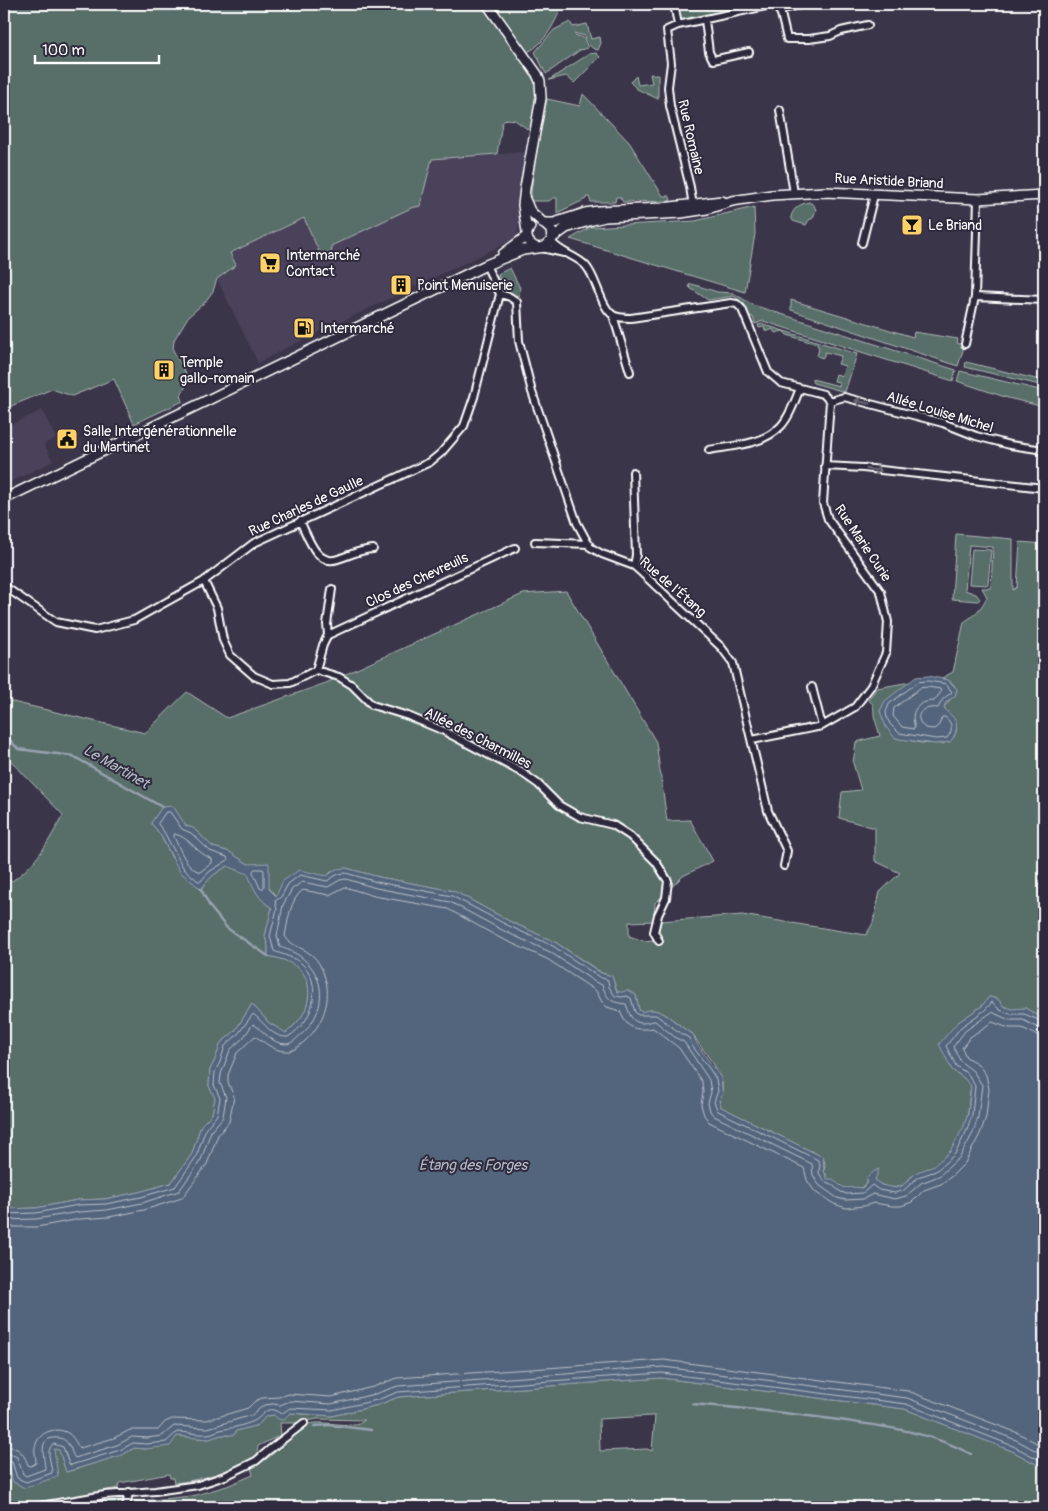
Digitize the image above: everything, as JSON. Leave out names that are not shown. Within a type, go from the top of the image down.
[{"type":"street","points":[[487,4],[540,81],[540,98],[523,205],[530,244],[577,257]]},
{"type":"street","points":[[674,4],[678,24],[777,6],[805,4]]},
{"type":"street","points":[[777,6],[787,39],[809,39],[830,36],[840,31],[868,25]]},
{"type":"street","points":[[704,20],[709,52],[713,60],[749,52]]},
{"type":"street","name":"Rue Romaine","points":[[678,24],[667,30],[671,63],[668,87],[670,106],[690,187],[693,207]]},
{"type":"street","points":[[780,110],[794,193]]},
{"type":"street","name":"Rue Aristide Briand","points":[[551,240],[566,228],[605,217],[662,215],[719,201],[794,193],[825,192],[978,198],[1044,195]]},
{"type":"street","points":[[862,243],[874,195]]},
{"type":"street","points":[[524,197],[530,211],[550,230],[553,245],[577,257],[592,274],[607,308],[613,315],[630,372]]},
{"type":"street","points":[[965,344],[975,297],[978,198]]},
{"type":"street","name":"Rue Aristide Briand","points":[[543,223],[554,223],[585,213],[599,211],[693,207]]},
{"type":"street","points":[[486,265],[510,249],[527,234],[532,225],[543,223]]},
{"type":"street","points":[[4,500],[486,265],[523,250],[548,245],[551,240]]},
{"type":"street","points":[[486,265],[500,294]]},
{"type":"street","name":"Rue Charles de Gaulle","points":[[4,586],[56,622],[95,630],[134,620],[204,581],[254,543],[430,462],[441,453],[464,426],[474,397],[500,294]]},
{"type":"street","name":"Rue de l'Étang","points":[[500,294],[518,302],[519,341],[532,392],[577,523],[589,544],[602,554],[634,566],[721,647],[733,662],[768,812],[787,851],[784,866]]},
{"type":"street","points":[[975,297],[1044,300]]},
{"type":"street","points":[[613,315],[631,318],[731,303],[737,304],[742,308],[768,372],[781,383],[823,394],[830,401]]},
{"type":"street","points":[[709,450],[747,444],[773,433],[782,425],[800,388]]},
{"type":"street","name":"Allée Louise Michel","points":[[830,401],[844,397],[943,423],[976,436],[1010,445],[1044,450]]},
{"type":"street","name":"Rue Marie Curie","points":[[752,740],[822,726],[855,707],[871,686],[886,653],[888,622],[881,592],[828,519],[823,503],[830,401]]},
{"type":"street","points":[[825,466],[863,468],[1044,488]]},
{"type":"street","points":[[633,472],[636,555],[634,566]]},
{"type":"street","points":[[300,521],[315,553],[325,560],[336,560],[361,550],[373,549]]},
{"type":"street","points":[[535,542],[589,544]]},
{"type":"street","name":"Clos des Chevreuils","points":[[328,635],[515,548]]},
{"type":"street","points":[[204,581],[217,608],[222,640],[230,656],[254,676],[273,684],[290,683],[316,670],[328,635],[327,624],[332,589]]},
{"type":"street","name":"Allée des Charmilles","points":[[316,670],[340,677],[352,685],[372,705],[408,716],[444,731],[520,772],[538,784],[559,804],[580,817],[613,825],[630,836],[656,862],[668,881],[666,898],[658,915],[654,932],[658,941]]},
{"type":"street","points":[[812,687],[822,726]]},
{"type":"street","points":[[34,1507],[105,1494],[155,1491],[198,1485],[225,1476],[256,1461],[304,1423]]},
{"type":"street","points":[[126,1507],[129,1492]]},
{"type":"shaded area","points":[[527,152],[517,238],[258,363],[217,279],[236,265],[230,253],[432,159]]},
{"type":"shaded area","points":[[42,410],[56,438],[44,444],[53,461],[4,485],[4,428]]},
{"type":"green space","points":[[4,4],[484,4],[511,43],[537,86],[530,131],[515,120],[506,119],[502,123],[497,154],[432,159],[420,206],[411,208],[331,246],[332,251],[321,256],[304,218],[230,253],[236,265],[217,279],[213,291],[205,302],[188,317],[174,340],[173,350],[188,377],[188,382],[181,395],[183,401],[134,424],[114,379],[72,396],[52,389],[4,409]]},
{"type":"green space","points":[[492,4],[563,4],[545,38],[528,52],[518,42]]},
{"type":"green space","points":[[678,4],[683,4],[684,6],[695,4],[759,4],[683,20],[679,16]]},
{"type":"green space","points":[[570,22],[573,27],[587,24],[591,39],[600,37],[601,43],[598,50],[591,47],[585,36],[574,33],[584,38],[588,48],[580,50],[546,74],[535,52],[554,30]]},
{"type":"green space","points":[[596,53],[600,57],[574,83],[566,76],[549,80],[589,54]]},
{"type":"green space","points":[[650,74],[658,75],[658,99],[637,89],[630,82],[636,76],[638,85],[652,83]]},
{"type":"green space","points":[[583,94],[629,142],[663,196],[669,196],[670,201],[623,202],[620,197],[616,197],[615,202],[591,202],[589,197],[586,197],[586,199],[557,213],[557,198],[549,201],[530,201],[535,161],[547,99],[580,106]]},
{"type":"green space","points":[[809,202],[814,205],[816,210],[813,218],[806,225],[793,221],[791,217],[795,209]]},
{"type":"green space","points":[[754,207],[755,234],[745,292],[570,239],[591,227],[695,221]]},
{"type":"green space","points":[[510,268],[520,288],[519,297],[502,289],[498,274]]},
{"type":"green space","points":[[692,284],[717,292],[733,293],[753,305],[956,370],[953,381],[763,321],[755,324],[753,317],[749,316],[745,305],[734,296],[708,300],[690,288],[689,285]]},
{"type":"green space","points":[[791,300],[913,337],[914,332],[958,339],[957,343],[964,347],[958,366],[791,310]]},
{"type":"green space","points":[[762,324],[857,354],[845,392],[813,383],[812,381],[812,379],[839,386],[839,382],[834,381],[836,374],[842,376],[845,366],[838,364],[841,356],[825,352],[823,358],[817,356],[819,349],[817,344],[787,335],[783,331],[775,333],[773,329],[766,332],[764,327],[759,328],[758,325]]},
{"type":"green space","points":[[966,362],[1044,381],[1044,386],[965,367]]},
{"type":"green space","points":[[960,371],[1044,391],[1044,407],[1008,398],[957,381]]},
{"type":"green space","points":[[956,534],[1013,539],[1013,590],[1017,587],[1020,542],[1044,544],[1044,1019],[1025,1008],[1012,1010],[1003,1006],[998,999],[989,997],[982,1006],[957,1023],[952,1070],[964,1078],[971,1086],[968,1113],[955,1144],[939,1163],[913,1175],[900,1187],[888,1187],[875,1180],[878,1169],[861,1188],[843,1188],[826,1180],[823,1157],[721,1107],[719,1101],[722,1087],[720,1074],[693,1034],[662,1013],[649,1010],[642,1012],[639,1010],[636,995],[617,992],[612,976],[602,973],[555,942],[509,921],[454,891],[379,877],[346,868],[331,872],[327,876],[276,896],[248,864],[230,852],[213,847],[193,828],[186,826],[162,807],[151,823],[160,834],[172,858],[200,889],[212,876],[227,866],[248,874],[260,897],[272,908],[265,936],[268,956],[291,963],[303,972],[309,992],[304,1013],[286,1033],[269,1023],[252,1004],[235,1031],[221,1043],[210,1070],[209,1086],[215,1098],[212,1114],[201,1125],[192,1154],[171,1183],[105,1199],[78,1200],[36,1208],[4,1209],[4,879],[12,881],[29,867],[47,843],[63,815],[10,760],[4,759],[4,700],[145,733],[187,692],[227,718],[326,683],[523,594],[566,591],[656,742],[667,821],[690,820],[713,861],[683,876],[655,903],[654,921],[629,922],[629,936],[644,941],[653,940],[661,921],[742,915],[866,935],[873,923],[880,892],[900,873],[875,861],[875,828],[839,818],[842,792],[861,790],[853,763],[856,742],[880,736],[873,706],[868,700],[877,688],[910,682],[885,702],[880,711],[894,737],[921,743],[943,744],[954,737],[957,727],[956,723],[944,707],[957,691],[951,682],[942,678],[953,672],[964,622],[977,611],[987,597],[982,588],[991,588],[993,547],[969,545],[965,590],[976,594],[980,599],[978,601],[952,599]]},
{"type":"green space","points":[[972,549],[991,550],[988,585],[969,584]]},
{"type":"green space","points":[[661,1378],[905,1409],[1012,1451],[1044,1468],[1044,1507],[69,1507],[70,1504],[76,1502],[80,1505],[119,1500],[142,1501],[192,1496],[227,1486],[253,1475],[251,1468],[272,1455],[291,1434],[303,1426],[318,1423],[351,1424],[365,1420],[318,1419],[295,1423],[280,1423],[281,1435],[258,1446],[257,1456],[207,1477],[174,1483],[173,1478],[170,1478],[169,1474],[120,1483],[118,1488],[23,1507],[4,1507],[4,1465],[53,1449],[59,1449],[66,1472],[122,1455],[134,1448],[146,1449],[177,1436],[209,1439],[221,1435],[230,1435],[236,1431],[258,1425],[266,1416],[274,1415],[278,1419],[289,1413],[332,1416],[378,1405],[398,1397]],"holes":[[[655,1416],[652,1451],[647,1449],[600,1451],[599,1419]]]},
{"type":"water","points":[[928,676],[948,680],[957,689],[955,696],[946,702],[944,707],[956,722],[954,736],[950,742],[935,744],[894,737],[886,727],[880,711],[885,701],[916,677]]},
{"type":"water","name":"Étang des Forges","points":[[173,806],[186,826],[193,828],[213,847],[230,852],[248,864],[269,863],[269,889],[276,896],[283,881],[299,870],[327,876],[336,869],[346,868],[379,877],[454,891],[509,921],[555,942],[601,973],[612,976],[617,992],[627,990],[636,995],[639,1010],[642,1012],[649,1010],[662,1013],[693,1034],[697,1044],[721,1078],[722,1093],[719,1101],[721,1107],[823,1157],[824,1171],[827,1179],[833,1179],[846,1188],[862,1188],[868,1182],[866,1179],[879,1169],[875,1180],[881,1185],[896,1188],[902,1186],[917,1172],[932,1167],[950,1152],[968,1114],[971,1086],[964,1078],[952,1070],[939,1044],[957,1023],[982,1006],[989,997],[998,999],[1003,1006],[1012,1009],[1025,1008],[1044,1019],[1044,1468],[1012,1451],[905,1409],[661,1378],[398,1397],[378,1405],[332,1416],[290,1413],[283,1420],[278,1419],[274,1415],[266,1416],[258,1425],[236,1431],[234,1435],[221,1435],[209,1439],[177,1436],[170,1446],[146,1449],[134,1448],[122,1455],[66,1472],[59,1450],[54,1449],[58,1476],[25,1488],[13,1482],[9,1465],[4,1465],[4,1209],[36,1208],[78,1200],[105,1199],[171,1183],[192,1154],[201,1125],[212,1114],[215,1098],[209,1086],[210,1070],[221,1043],[235,1031],[252,1004],[269,1023],[286,1033],[304,1013],[308,1000],[308,985],[303,973],[287,962],[268,956],[265,936],[272,908],[257,893],[248,874],[227,866],[212,876],[201,889],[180,872],[160,834],[151,823],[162,807]]},
{"type":"waterway","name":"Le Martinet","points":[[4,733],[18,749],[73,756],[162,807]]},
{"type":"waterway","name":"Le Martinet","points":[[201,889],[210,907],[227,928],[268,956]]},
{"type":"waterway","points":[[692,1404],[802,1415],[890,1428],[939,1440],[971,1454]]},
{"type":"waterway","points":[[314,1426],[330,1425],[371,1430]]},
{"type":"place","name":"Le Briand","points":[[912,225]]},
{"type":"place","name":"Intermarché Contact","points":[[270,263]]},
{"type":"place","name":"Point Menuiserie","points":[[401,285]]},
{"type":"place","name":"Intermarché","points":[[304,328]]},
{"type":"place","name":"Temple gallo-romain","points":[[164,370]]},
{"type":"place","name":"Salle Intergénérationnelle du Martinet","points":[[67,439]]}]
